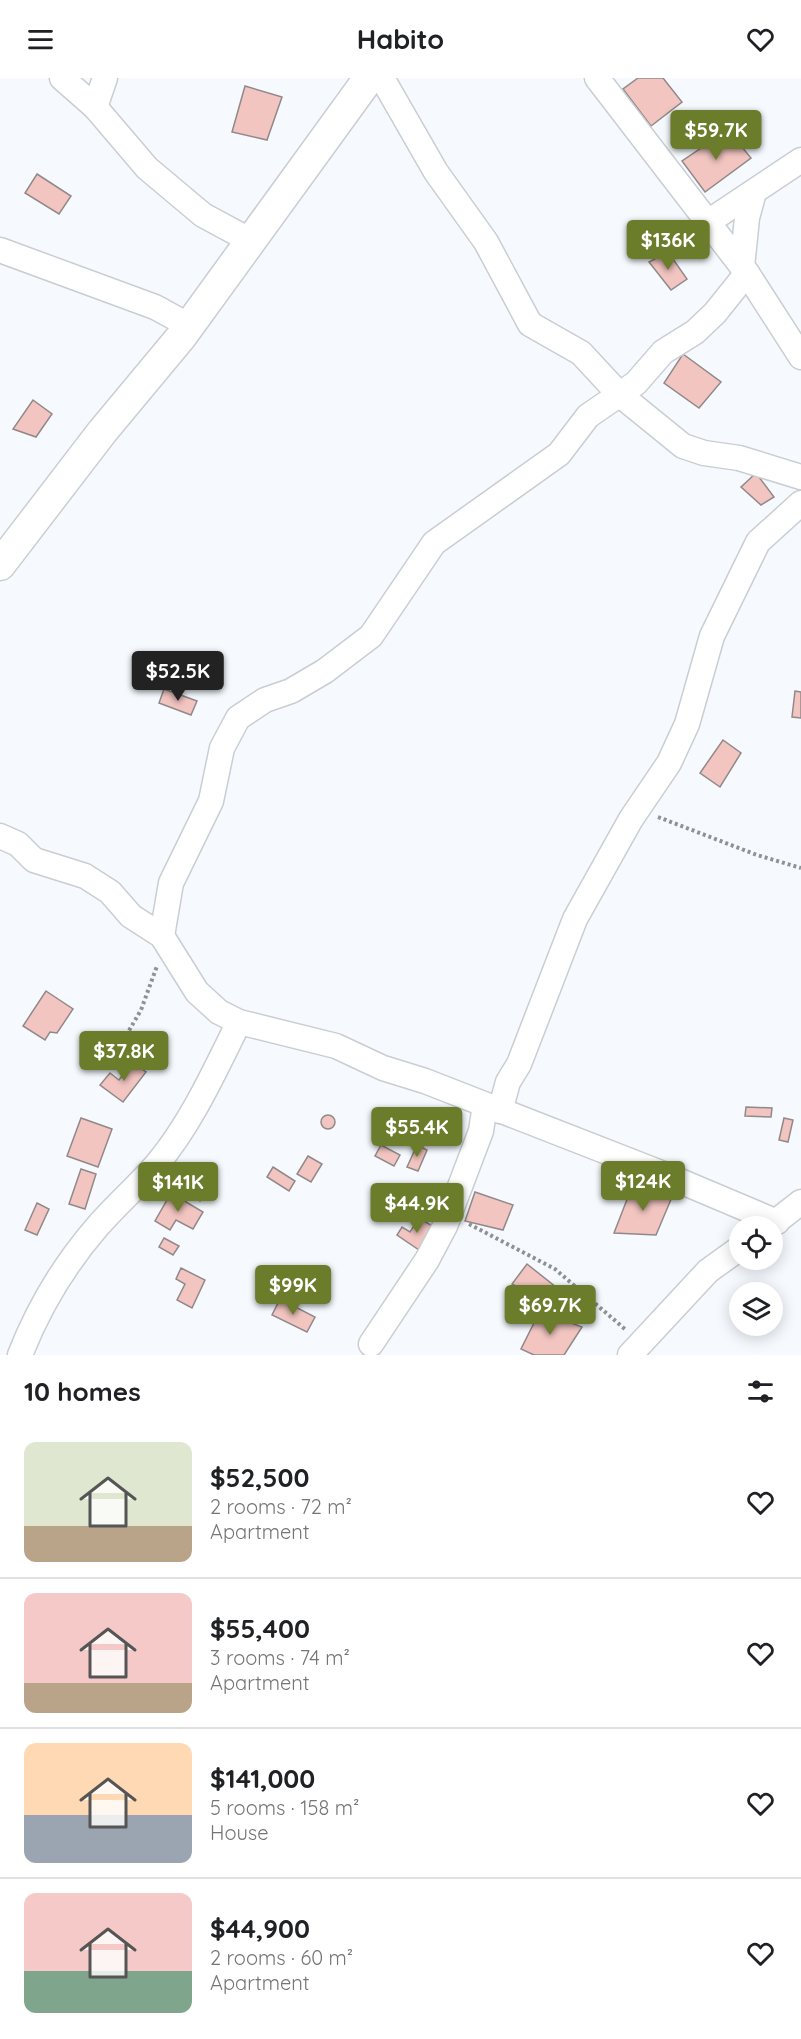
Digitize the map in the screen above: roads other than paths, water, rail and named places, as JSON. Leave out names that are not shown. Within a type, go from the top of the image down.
[{"type":"main road","points":[[0,565],[188,325],[369,78]]},
{"type":"street","points":[[62,78],[95,106],[147,168],[203,215],[251,241]]},
{"type":"street","points":[[95,106],[105,78]]},
{"type":"street","points":[[382,78],[436,172],[486,242],[530,324],[581,353],[619,394],[683,446],[704,453],[739,458],[801,477]]},
{"type":"street","points":[[597,78],[744,270],[801,357]]},
{"type":"street","points":[[708,222],[801,160]]},
{"type":"street","points":[[162,936],[171,883],[211,801],[222,748],[238,718],[265,700],[291,691],[325,670],[371,636],[434,543],[559,454],[588,416],[636,383],[663,351],[695,332],[715,313],[744,270],[747,218],[754,192]]},
{"type":"street","points":[[0,250],[155,307],[188,325]]},
{"type":"street","points":[[371,1344],[427,1260],[450,1214],[481,1131],[519,1064],[575,920],[637,810],[669,763],[687,724],[712,636],[758,542],[801,503]]},
{"type":"street","points":[[0,836],[18,844],[34,860],[85,876],[110,892],[131,916],[162,936],[197,992],[219,1012],[239,1022],[336,1046],[383,1068],[493,1108],[754,1216]]},
{"type":"street","points":[[20,1355],[31,1327],[57,1281],[96,1228],[157,1163],[180,1132],[202,1095],[239,1022]]},
{"type":"street","points":[[783,1216],[801,1202]]},
{"type":"street","points":[[635,1349],[708,1271],[729,1256]]}]
